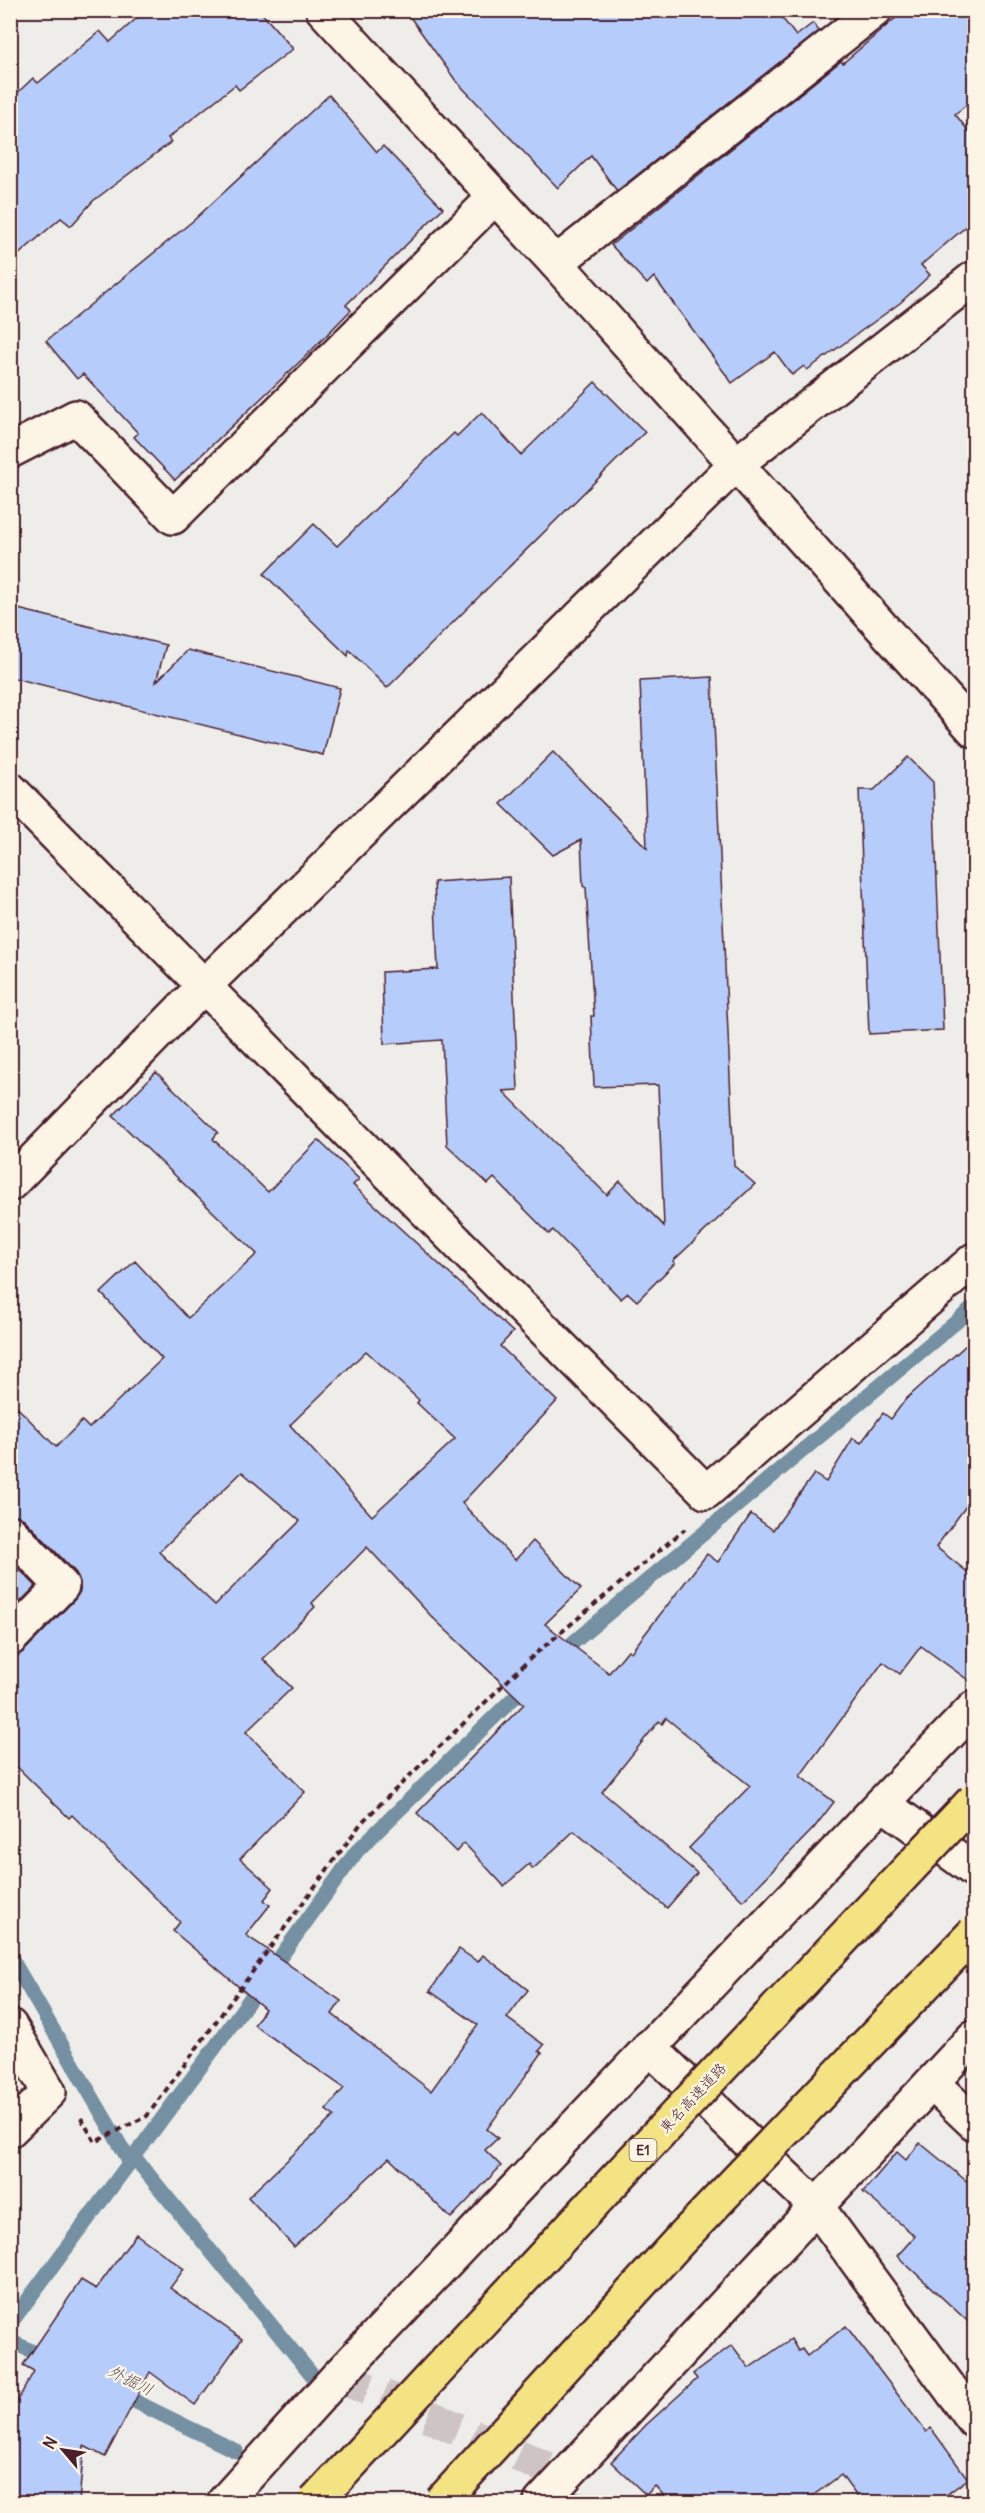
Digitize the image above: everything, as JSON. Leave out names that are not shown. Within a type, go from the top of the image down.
[{"type":"highway","name":"東名高速道路","points":[[315,2502],[610,2185],[975,1800]]},
{"type":"highway","points":[[441,2502],[681,2239],[975,1933]]},
{"type":"street","points":[[323,10],[555,263],[975,730]]},
{"type":"street","points":[[555,263],[875,10]]},
{"type":"street","points":[[10,451],[76,417],[173,517],[495,197]]},
{"type":"street","points":[[10,1184],[205,984],[735,465],[975,278]]},
{"type":"street","points":[[10,789],[205,984],[406,1192],[706,1492],[975,1260]]},
{"type":"street","points":[[10,1532],[62,1586],[10,1639]]},
{"type":"street","points":[[224,2502],[338,2376],[649,2047],[975,1708]]},
{"type":"street","points":[[882,1803],[975,1870]]},
{"type":"street","points":[[10,2026],[49,2092],[10,2130]]},
{"type":"street","points":[[541,2502],[975,2037]]},
{"type":"street","points":[[649,2047],[817,2207],[975,2421]]},
{"type":"street","points":[[932,2083],[975,2123]]},
{"type":"path","points":[[49,2092],[66,2094],[95,2142],[147,2116],[362,1822],[534,1655],[702,1514],[706,1492]]},
{"type":"building","points":[[146,10],[259,10],[293,49],[239,90],[235,85],[168,138],[171,142],[93,201],[71,226],[61,218],[10,262],[10,100],[33,78],[38,83],[100,31],[110,42]]},
{"type":"building","points":[[405,10],[776,10],[796,36],[813,23],[819,31],[617,191],[591,156],[558,188],[456,81]]},
{"type":"building","points":[[905,10],[960,10],[975,29],[975,98],[955,114],[975,139],[975,219],[921,265],[930,275],[900,303],[807,370],[804,366],[792,375],[775,352],[732,383],[654,277],[647,284],[611,245],[841,61],[843,63]]},
{"type":"building","points":[[329,95],[377,152],[383,146],[443,208],[346,305],[351,310],[308,354],[175,480],[134,437],[138,433],[83,374],[77,379],[46,341],[194,220]]},
{"type":"building","points":[[595,382],[645,432],[387,688],[349,650],[348,656],[264,574],[314,524],[337,546],[454,433],[457,436],[482,412],[521,455]]},
{"type":"building","points":[[10,607],[166,645],[156,682],[188,650],[340,688],[323,755],[10,677]]},
{"type":"building","points":[[712,677],[734,1166],[755,1184],[673,1261],[675,1263],[637,1301],[628,1293],[621,1299],[553,1230],[549,1234],[494,1178],[488,1184],[447,1145],[442,1040],[384,1044],[382,972],[438,969],[434,882],[509,877],[518,1090],[503,1091],[607,1195],[620,1181],[664,1226],[658,1085],[594,1087],[591,1016],[594,1016],[581,840],[553,855],[501,804],[553,752],[647,848],[640,681]]},
{"type":"building","points":[[908,757],[933,782],[943,1030],[869,1034],[859,790],[874,790]]},
{"type":"building","points":[[156,1072],[218,1132],[213,1139],[268,1192],[318,1140],[359,1179],[353,1185],[513,1332],[500,1346],[557,1401],[462,1503],[515,1560],[533,1541],[581,1589],[545,1624],[609,1673],[628,1650],[631,1652],[707,1554],[718,1562],[751,1514],[773,1530],[814,1474],[826,1482],[853,1438],[861,1443],[883,1413],[891,1419],[905,1400],[975,1337],[975,1494],[936,1547],[975,1578],[975,1685],[921,1646],[900,1674],[883,1662],[800,1776],[834,1802],[814,1828],[743,1901],[689,1848],[750,1786],[666,1718],[662,1724],[659,1721],[602,1792],[697,1873],[667,1908],[574,1831],[533,1869],[529,1864],[504,1886],[464,1843],[456,1852],[417,1813],[524,1704],[431,1616],[367,1547],[312,1603],[315,1607],[263,1659],[292,1688],[246,1732],[305,1792],[240,1859],[273,1888],[264,1900],[270,1905],[246,1935],[341,2001],[332,2014],[431,2091],[478,2025],[430,1991],[459,1949],[478,1962],[483,1955],[528,1990],[507,2018],[544,2045],[539,2051],[542,2053],[487,2129],[498,2138],[485,2150],[501,2166],[451,2218],[389,2158],[294,2247],[248,2197],[334,2116],[326,2110],[344,2088],[254,2025],[265,2009],[173,1931],[180,1922],[72,1815],[69,1818],[10,1760],[10,1657],[23,1652],[75,1599],[80,1591],[80,1582],[76,1573],[24,1519],[10,1514],[10,1400],[56,1447],[82,1421],[89,1428],[162,1359],[101,1293],[135,1261],[188,1318],[257,1254],[113,1116]],"holes":[[[366,1351],[419,1400],[417,1403],[455,1439],[372,1516],[290,1425]],[[242,1472],[300,1521],[215,1605],[159,1552]]]},
{"type":"building","points":[[10,1560],[36,1586],[10,1612]]},
{"type":"building","points":[[920,2143],[975,2188],[975,2328],[897,2256],[915,2236],[863,2192],[897,2152],[906,2160]]},
{"type":"building","points":[[136,2234],[184,2269],[170,2288],[242,2339],[195,2405],[150,2372],[105,2457],[84,2446],[79,2502],[11,2502],[15,2443],[10,2441],[10,2414],[34,2371],[23,2365],[81,2280],[96,2289]]},
{"type":"building","points":[[846,2326],[926,2432],[931,2428],[968,2479],[936,2502],[861,2502],[841,2475],[804,2502],[670,2502],[655,2486],[646,2495],[611,2462],[646,2425],[697,2379],[693,2374],[732,2345],[749,2368],[791,2339],[798,2351],[802,2349],[807,2356]]},
{"type":"waterway","points":[[556,1657],[974,1307]]},
{"type":"waterway","points":[[10,2324],[357,1851],[530,1682]]},
{"type":"waterway","name":"外掘川","points":[[10,1956],[130,2162]]},
{"type":"waterway","points":[[134,2157],[312,2375]]},
{"type":"waterway","name":"外掘川","points":[[10,2341],[51,2360]]},
{"type":"waterway","name":"外掘川","points":[[116,2392],[236,2451]]},
{"type":"waterway","points":[[564,2499],[602,2502]]},
{"type":"tunnel","points":[[338,2376],[565,2476]]}]
